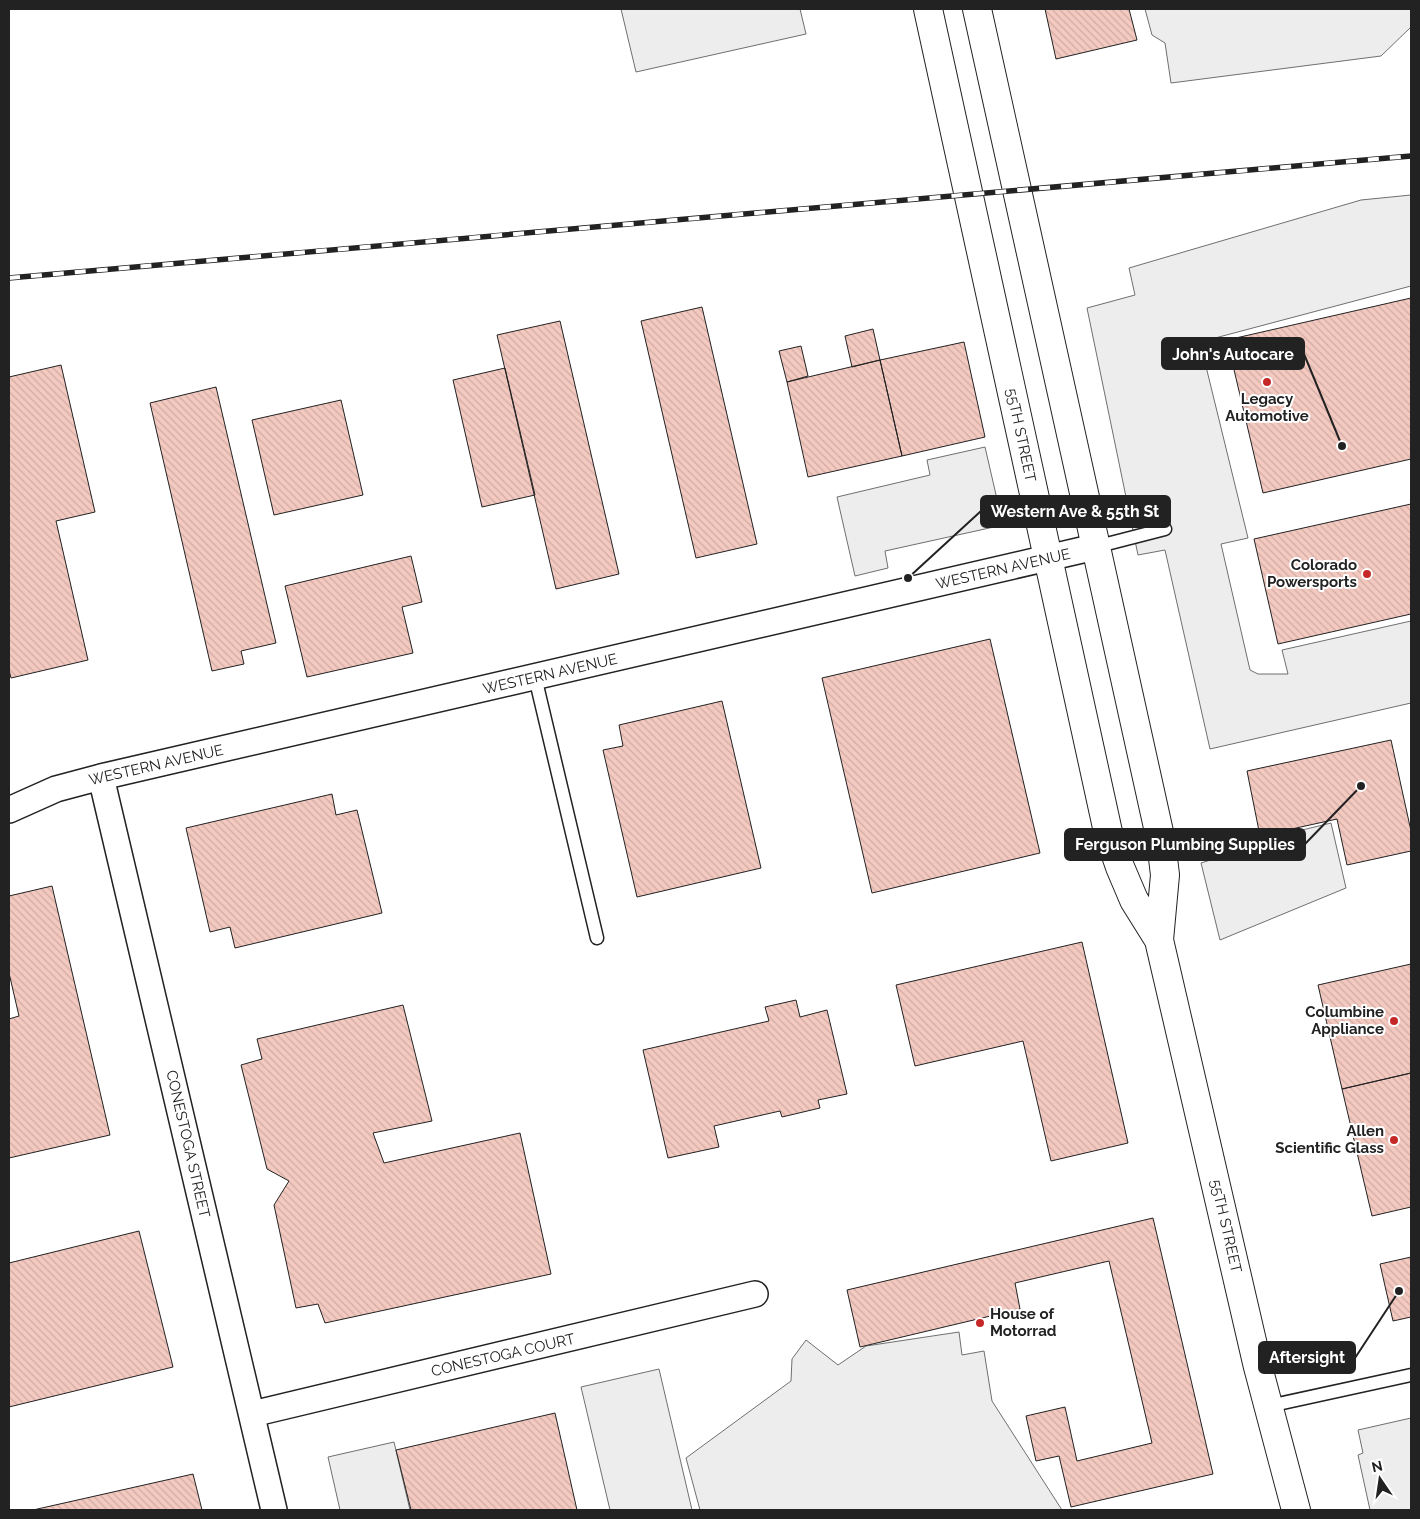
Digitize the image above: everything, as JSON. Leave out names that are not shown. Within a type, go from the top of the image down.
[{"type":"main road","name":"55TH STREET","points":[[928,9],[1108,832],[1134,900],[1159,940]]},
{"type":"main road","name":"55TH STREET","points":[[977,9],[1161,841],[1165,875],[1159,940],[1268,1406],[1296,1510]]},
{"type":"street","name":"WESTERN AVENUE","points":[[9,810],[56,789],[101,778],[1095,548]]},
{"type":"street","name":"CONESTOGA STREET","points":[[101,778],[274,1510]]},
{"type":"street","name":"CONESTOGA COURT","points":[[252,1414],[755,1294]]},
{"type":"lane","points":[[1095,548],[1165,529]]},
{"type":"lane","points":[[535,677],[597,938]]},
{"type":"lane","points":[[1268,1406],[1411,1375]]},
{"type":"shaded area","points":[[621,9],[800,9],[806,34],[636,72]]},
{"type":"shaded area","points":[[1145,9],[1411,9],[1411,27],[1381,56],[1171,83],[1165,43],[1152,35]]},
{"type":"shaded area","points":[[1411,195],[1411,286],[1200,342],[1248,538],[1221,544],[1250,670],[1258,674],[1288,674],[1282,650],[1411,621],[1411,703],[1210,749],[1165,550],[1138,555],[1087,308],[1135,295],[1129,268],[1361,200]]},
{"type":"shaded area","points":[[985,447],[1003,525],[885,551],[888,568],[855,576],[837,497],[930,475],[927,460]]},
{"type":"shaded area","points":[[1331,823],[1346,888],[1220,940],[1201,863],[1220,857],[1224,849]]},
{"type":"shaded area","points":[[959,1332],[962,1355],[984,1351],[992,1401],[1062,1510],[700,1510],[686,1458],[791,1381],[792,1359],[806,1340],[838,1365],[866,1346]]},
{"type":"shaded area","points":[[659,1369],[692,1510],[610,1510],[581,1387]]},
{"type":"shaded area","points":[[1411,1418],[1411,1510],[1370,1510],[1358,1455],[1363,1453],[1358,1430]]},
{"type":"shaded area","points":[[394,1442],[410,1510],[340,1510],[328,1457]]},
{"type":"building","points":[[1045,9],[1129,9],[1137,40],[1056,59]]},
{"type":"building","points":[[1411,298],[1411,459],[1263,493],[1227,340]]},
{"type":"building","points":[[702,307],[757,544],[696,558],[641,321]]},
{"type":"building","points":[[560,321],[619,574],[556,589],[497,335]]},
{"type":"building","points":[[873,329],[880,360],[852,367],[845,336]]},
{"type":"building","points":[[964,342],[985,437],[902,456],[880,360]]},
{"type":"building","points":[[801,346],[808,376],[787,382],[779,351]]},
{"type":"building","points":[[880,360],[902,456],[808,477],[787,382]]},
{"type":"building","points":[[61,365],[95,512],[56,521],[88,660],[11,678],[9,670],[9,377]]},
{"type":"building","points":[[505,368],[535,495],[482,507],[453,380]]},
{"type":"building","points":[[216,387],[276,643],[241,651],[244,664],[212,671],[150,403]]},
{"type":"building","points":[[341,400],[363,495],[274,515],[252,420]]},
{"type":"building","points":[[1411,504],[1411,614],[1278,644],[1254,539]]},
{"type":"building","points":[[411,556],[422,602],[402,607],[413,653],[307,677],[285,586]]},
{"type":"building","points":[[990,639],[1040,853],[872,893],[822,678]]},
{"type":"building","points":[[722,701],[761,868],[637,897],[603,750],[623,746],[619,725]]},
{"type":"building","points":[[1391,740],[1411,831],[1411,851],[1347,865],[1337,819],[1260,836],[1247,771]]},
{"type":"building","points":[[332,794],[336,815],[357,810],[382,913],[235,948],[230,927],[210,932],[186,828]]},
{"type":"building","points":[[52,886],[110,1135],[9,1158],[9,1019],[19,1016],[9,973],[9,896]]},
{"type":"building","points":[[1082,942],[1128,1143],[1051,1161],[1023,1041],[915,1066],[896,985]]},
{"type":"building","points":[[1411,964],[1411,1073],[1342,1089],[1318,985]]},
{"type":"building","points":[[796,1000],[800,1017],[827,1010],[847,1094],[818,1100],[820,1108],[782,1117],[780,1111],[714,1126],[719,1147],[668,1158],[643,1050],[769,1021],[765,1007]]},
{"type":"building","points":[[403,1005],[432,1121],[373,1133],[384,1163],[520,1133],[551,1274],[325,1323],[318,1304],[296,1308],[274,1205],[289,1181],[267,1169],[241,1065],[262,1059],[257,1039]]},
{"type":"building","points":[[1411,1073],[1411,1207],[1372,1216],[1342,1089]]},
{"type":"building","points":[[1153,1218],[1213,1474],[1071,1507],[1059,1456],[1036,1461],[1026,1416],[1065,1407],[1077,1461],[1152,1443],[1109,1261],[1015,1283],[1020,1309],[860,1347],[847,1290]]},
{"type":"building","points":[[139,1231],[173,1367],[9,1407],[9,1263]]},
{"type":"building","points":[[1411,1257],[1411,1317],[1393,1321],[1380,1264]]},
{"type":"building","points":[[555,1413],[577,1510],[411,1510],[396,1450]]},
{"type":"building","points":[[193,1474],[202,1510],[33,1510]]},
{"type":"railway","points":[[9,278],[1411,156]]},
{"type":"place","name":"Legacy Automotive","points":[[1267,382]]},
{"type":"place","name":"John's Autocare","points":[[1342,446]]},
{"type":"place","name":"Colorado Powersports","points":[[1367,574]]},
{"type":"place","name":"Western Ave & 55th St","points":[[908,578]]},
{"type":"place","name":"Ferguson Plumbing Supplies","points":[[1361,786]]},
{"type":"place","name":"Columbine Appliance","points":[[1394,1021]]},
{"type":"place","name":"Allen Scientific Glass","points":[[1394,1140]]},
{"type":"place","name":"Aftersight","points":[[1399,1291]]},
{"type":"place","name":"House of Motorrad","points":[[980,1323]]}]
